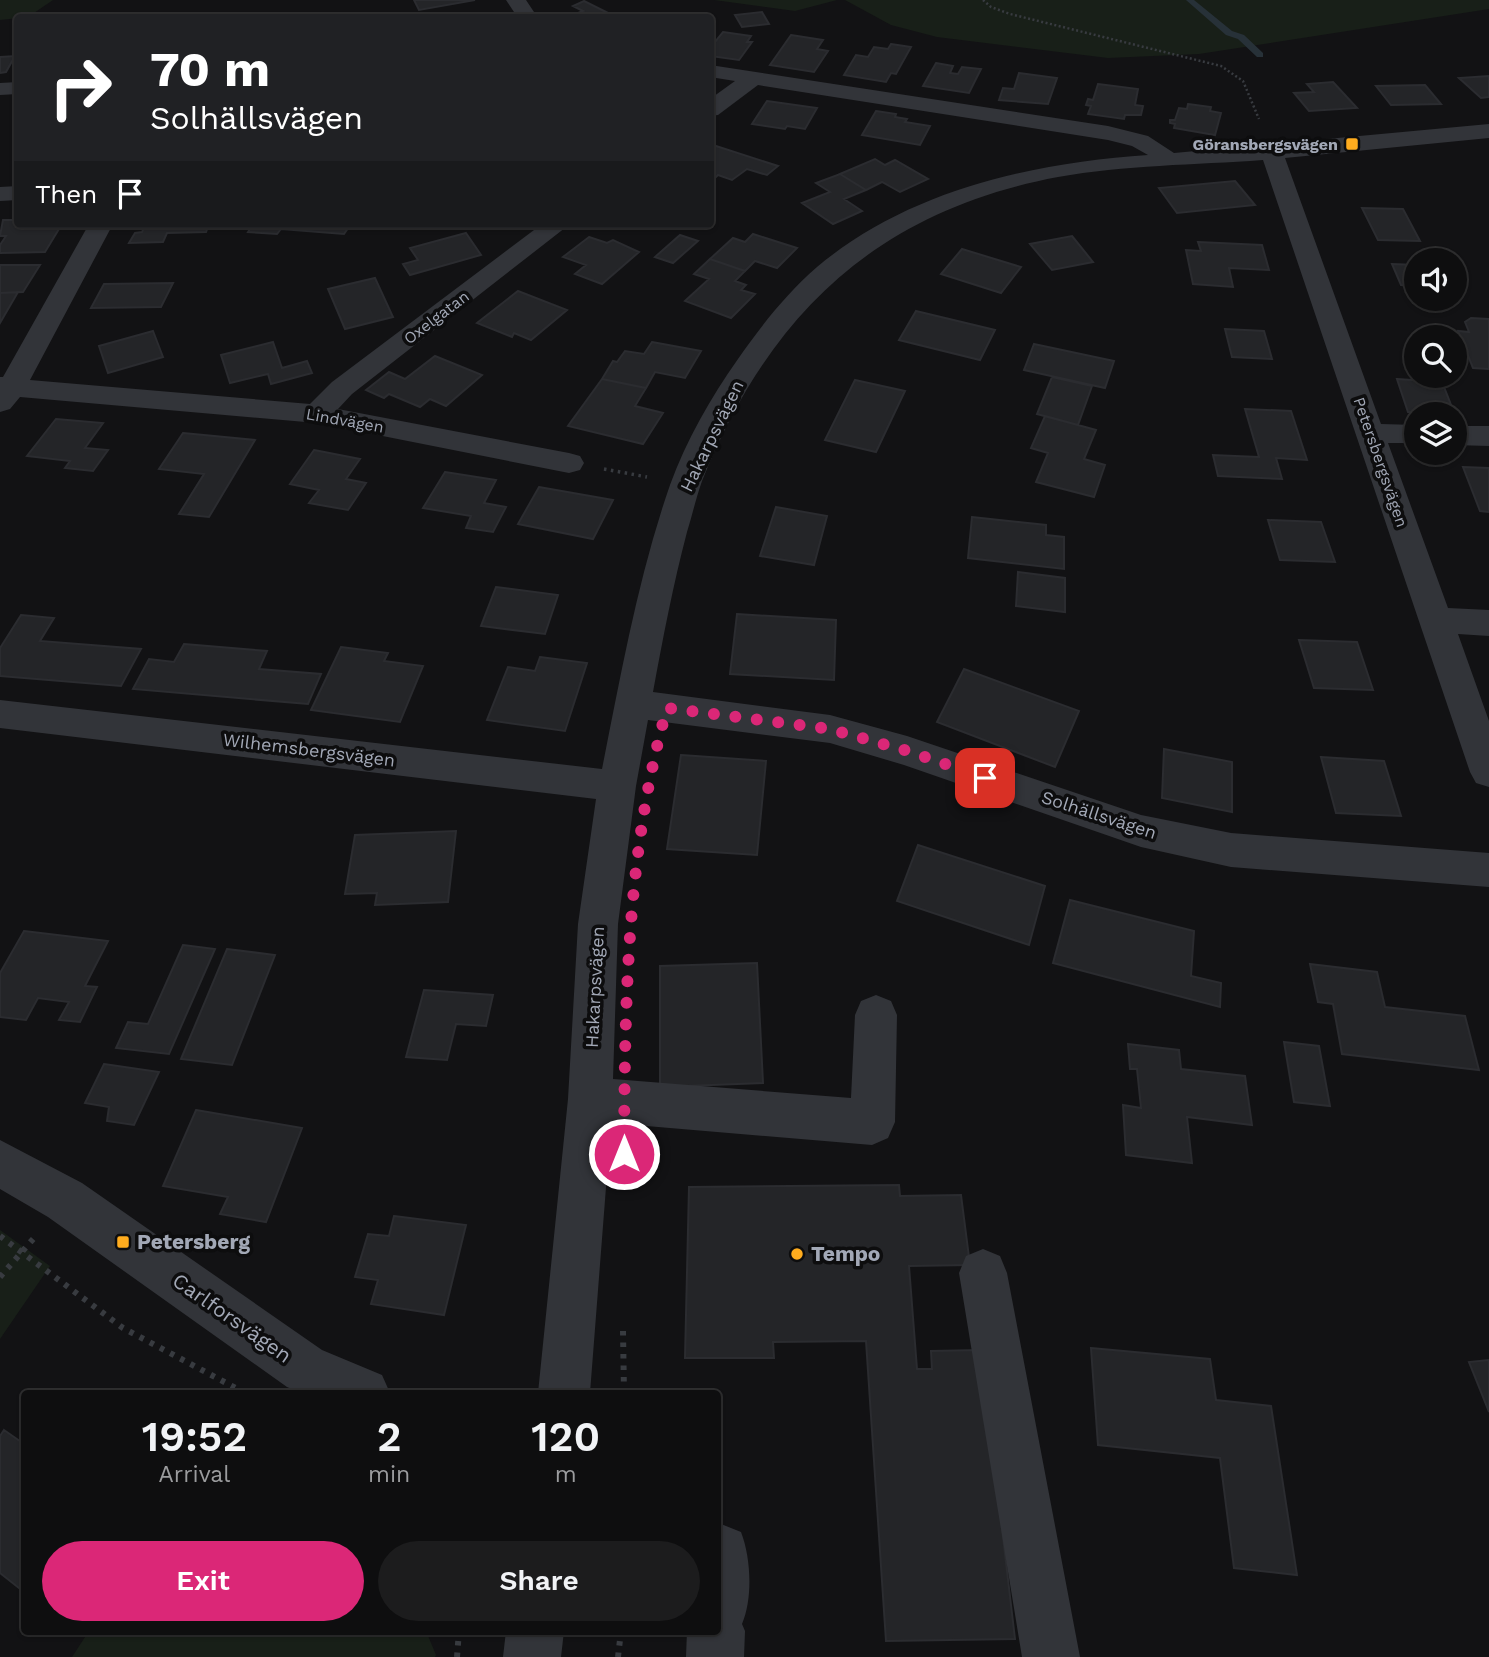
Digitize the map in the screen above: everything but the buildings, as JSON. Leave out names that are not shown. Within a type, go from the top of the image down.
[{"type":"street","points":[[714,72],[1108,133],[1143,140],[1156,147],[1167,159]]},
{"type":"street","points":[[714,107],[755,77]]},
{"type":"street","name":"Hakarpsvägen","points":[[564,1390],[590,1099],[598,924],[617,786],[656,586],[686,483],[728,394],[774,327],[826,273],[875,237],[939,205],[1003,183],[1059,170],[1167,159],[1272,153],[1489,131]]},
{"type":"street","name":"Petersbergsvägen","points":[[1272,153],[1489,772]]},
{"type":"street","points":[[4,392],[99,228]]},
{"type":"street","name":"Oxelgatan","points":[[317,414],[342,388],[541,229]]},
{"type":"street","name":"Lindvägen","points":[[4,392],[317,414],[569,463]]},
{"type":"street","points":[[1370,433],[1404,434]]},
{"type":"street","points":[[1467,435],[1489,436]]},
{"type":"street","points":[[1436,620],[1489,622]]},
{"type":"street","name":"Solhällsvägen","points":[[634,704],[830,729],[908,751],[1141,831],[1231,850],[1489,870]]},
{"type":"street","name":"Wilhemsbergsvägen","points":[[0,714],[617,786]]},
{"type":"street","points":[[590,1099],[872,1122],[876,1015]]},
{"type":"street","name":"Carlforsvägen","points":[[0,1163],[65,1200],[305,1369],[357,1390]]},
{"type":"street","points":[[983,1273],[1051,1657]]},
{"type":"street","points":[[532,1657],[535,1635]]},
{"type":"street","points":[[715,1657],[716,1635]]},
{"type":"path","points":[[983,0],[991,7],[1010,14],[1208,61],[1239,75],[1245,82],[1272,153]]},
{"type":"path","points":[[569,463],[686,483]]},
{"type":"path","points":[[0,1236],[123,1328],[239,1390]]},
{"type":"path","points":[[623,1326],[624,1390]]},
{"type":"path","points":[[457,1657],[459,1635]]},
{"type":"path","points":[[618,1657],[621,1635]]},
{"type":"shaded area","points":[[0,0],[53,0],[32,14],[14,14],[14,18],[0,20]]},
{"type":"shaded area","points":[[714,0],[837,0],[795,11]]},
{"type":"shaded area","points":[[845,0],[1489,0],[1489,9],[1199,54],[1108,58],[937,37],[891,25]]},
{"type":"shaded area","points":[[0,1230],[50,1266],[0,1339]]},
{"type":"shaded area","points":[[86,1635],[428,1635],[436,1655],[435,1657],[72,1657]]},
{"type":"waterway","points":[[1190,0],[1229,33],[1241,37],[1260,55]]},
{"type":"place","name":"Göransbergsvägen","points":[[1352,144]]},
{"type":"place","name":"Petersberg","points":[[123,1242]]},
{"type":"place","name":"Tempo","points":[[797,1254]]},
{"type":"route","points":[[624,1154],[629,921],[650,768],[667,708],[830,729],[908,751],[985,778]]}]
